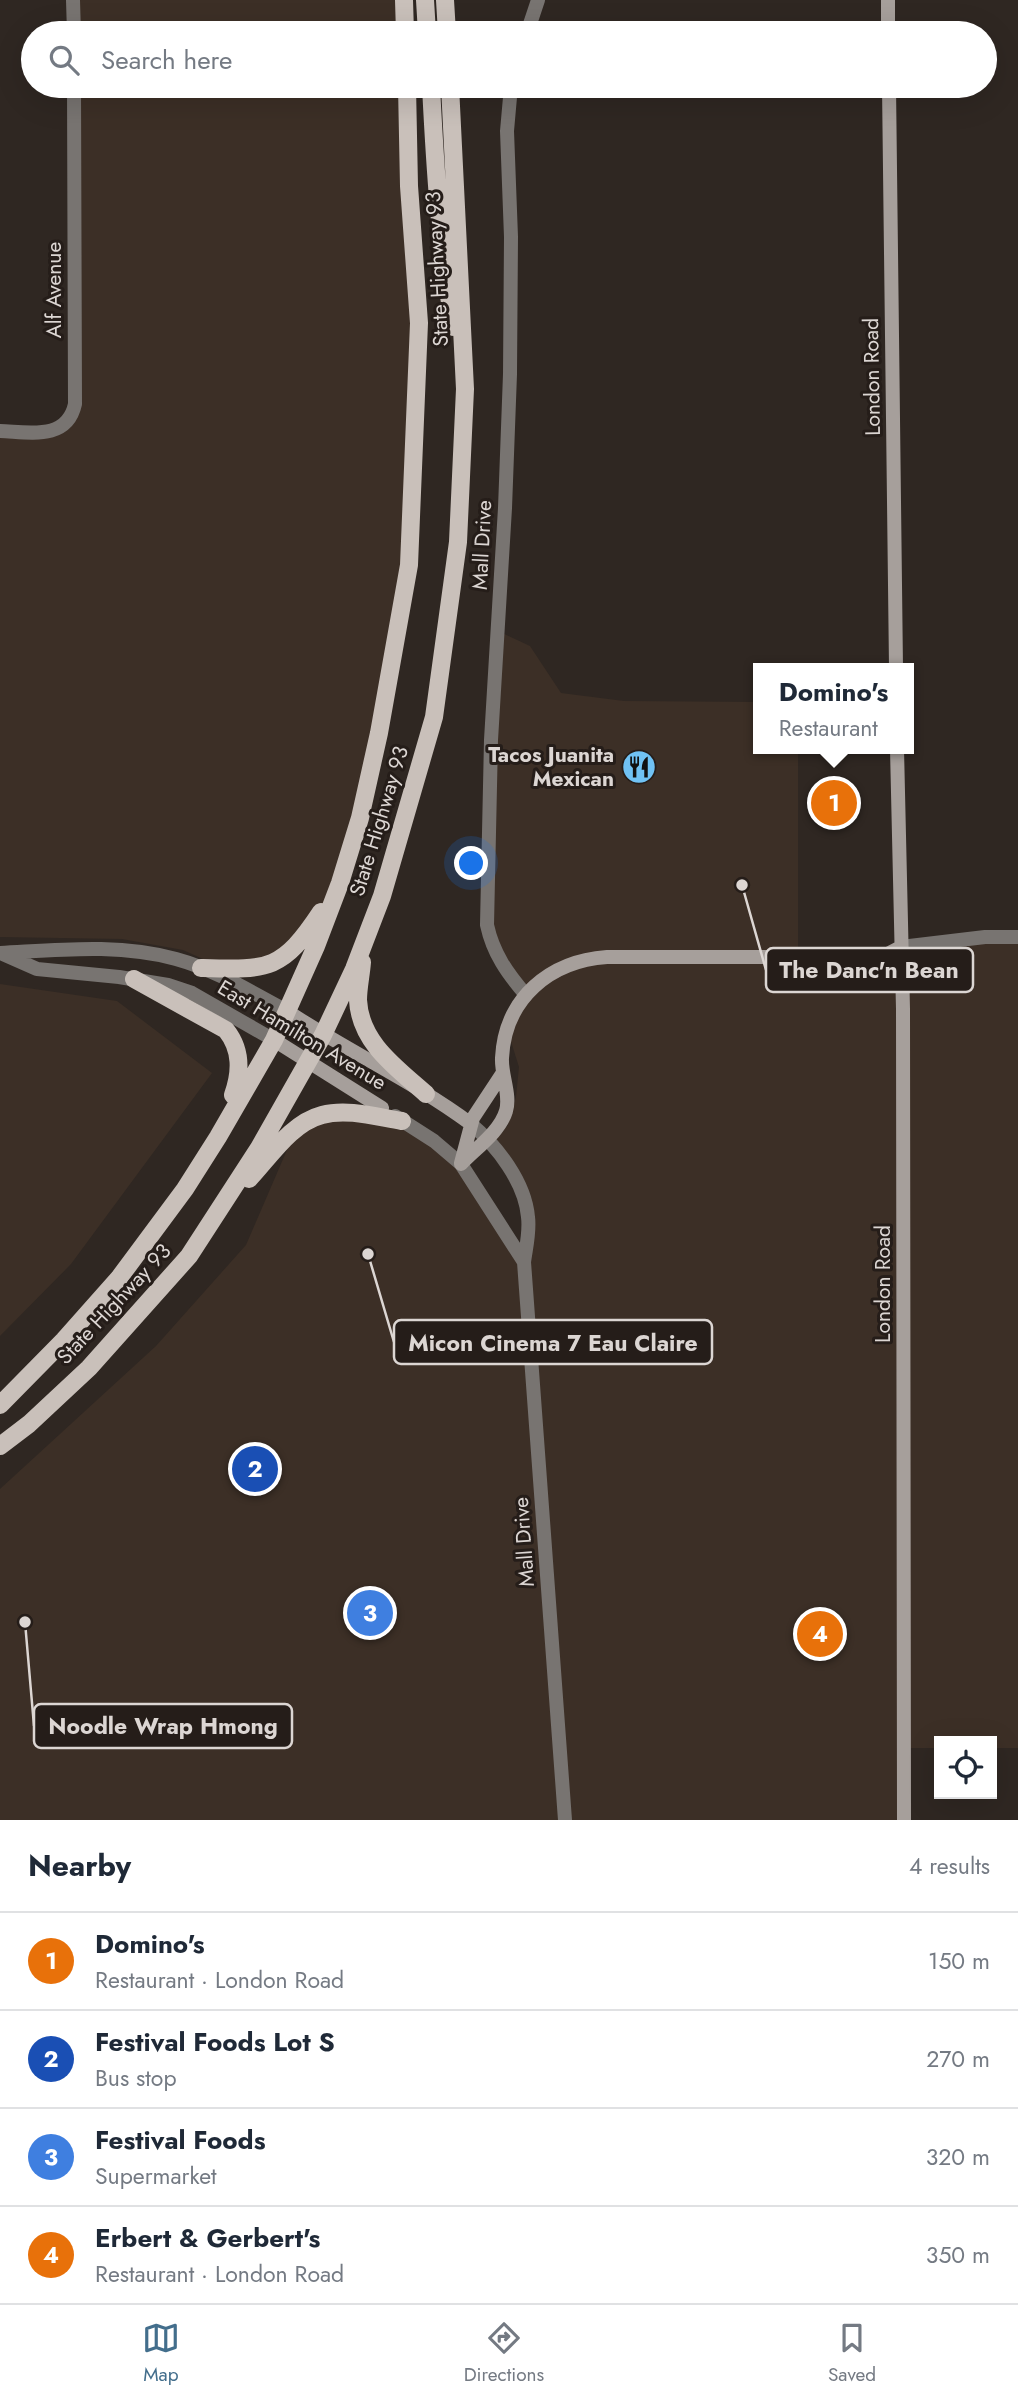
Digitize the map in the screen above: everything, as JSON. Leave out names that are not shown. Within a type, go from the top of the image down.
[{"type":"main road","points":[[404,0],[405,21]]},
{"type":"main road","points":[[425,0],[426,21]]},
{"type":"main road","points":[[446,0],[447,21]]},
{"type":"main road","name":"State Highway 93","points":[[0,1405],[64,1340],[119,1278],[185,1189],[274,1040],[316,946],[340,883],[360,818],[379,733],[409,565],[419,323],[409,186],[407,98]]},
{"type":"main road","points":[[431,98],[448,296],[465,390]]},
{"type":"main road","name":"State Highway 93","points":[[0,1446],[29,1424],[89,1368],[189,1256],[259,1148],[323,1035],[382,896],[434,716],[458,542],[465,390],[451,98]]},
{"type":"main road","points":[[201,968],[261,967],[283,957],[301,942],[340,883]]},
{"type":"main road","points":[[365,939],[358,998],[367,1034],[380,1053],[426,1094]]},
{"type":"main road","points":[[134,979],[226,1030],[233,1038],[240,1077],[218,1137]]},
{"type":"main road","points":[[221,1209],[296,1129],[310,1119],[323,1114],[347,1113],[402,1121]]},
{"type":"street","points":[[73,0],[74,21]]},
{"type":"street","points":[[531,21],[537,0]]},
{"type":"street","points":[[888,0],[888,21]]},
{"type":"street","name":"Alf Avenue","points":[[0,432],[57,430],[73,415],[74,98]]},
{"type":"street","name":"Mall Drive","points":[[510,98],[506,131],[511,210],[510,380],[491,740],[487,925],[498,958],[526,995]]},
{"type":"street","name":"London Road","points":[[889,98],[896,663]]},
{"type":"street","name":"London Road","points":[[897,754],[905,1377],[904,1820]]},
{"type":"street","points":[[461,1164],[502,1120],[506,1109],[502,1074],[505,1039],[515,1013],[536,983],[560,968],[598,958],[882,957],[901,947],[985,937],[1018,937]]},
{"type":"street","name":"East Hamilton Avenue","points":[[1,953],[64,948],[122,950],[153,954],[201,968],[225,977],[287,1011],[471,1124]]},
{"type":"street","name":"East Hamilton Avenue","points":[[1,953],[37,969],[134,979],[168,985],[192,993],[274,1040],[434,1141],[461,1164]]},
{"type":"street","points":[[461,1164],[471,1124],[502,1074]]},
{"type":"street","name":"Mall Drive","points":[[471,1124],[487,1137],[512,1174],[526,1205],[528,1232],[524,1262],[565,1820]]},
{"type":"street","name":"Mall Drive","points":[[461,1164],[524,1262]]},
{"type":"shaded area","points":[[73,0],[404,0],[405,21],[74,21]]},
{"type":"shaded area","points":[[74,98],[408,98],[419,323],[409,565],[340,883],[301,942],[273,963],[203,959],[183,950],[122,939],[0,937],[0,431],[45,432],[73,415]]},
{"type":"shaded area","points":[[498,631],[530,646],[561,693],[624,701],[753,702],[753,754],[798,754],[798,957],[882,957],[1018,937],[1018,1748],[997,1748],[997,1736],[934,1736],[934,1748],[905,1748],[904,1820],[0,1820],[0,1489],[156,1346],[246,1245],[296,1129],[310,1120],[402,1121],[448,1152],[523,1261],[529,1218],[493,1144],[508,1125],[516,1097],[519,1067],[508,1032],[526,995],[491,941]]},
{"type":"shaded area","points":[[0,984],[117,1001],[212,1073],[71,1264],[0,1336]]},
{"type":"place","name":"Tacos Juanita Mexican","points":[[639,767]]},
{"type":"place","name":"Domino's","points":[[834,803]]},
{"type":"place","name":"The Danc'n Bean","points":[[742,885]]},
{"type":"place","name":"Micon Cinema 7 Eau Claire","points":[[368,1254]]},
{"type":"place","name":"Festival Foods Lot S","points":[[255,1469]]},
{"type":"place","name":"Festival Foods","points":[[370,1613]]},
{"type":"place","name":"Noodle Wrap Hmong","points":[[25,1622]]},
{"type":"place","name":"Erbert & Gerbert's","points":[[820,1634]]}]
